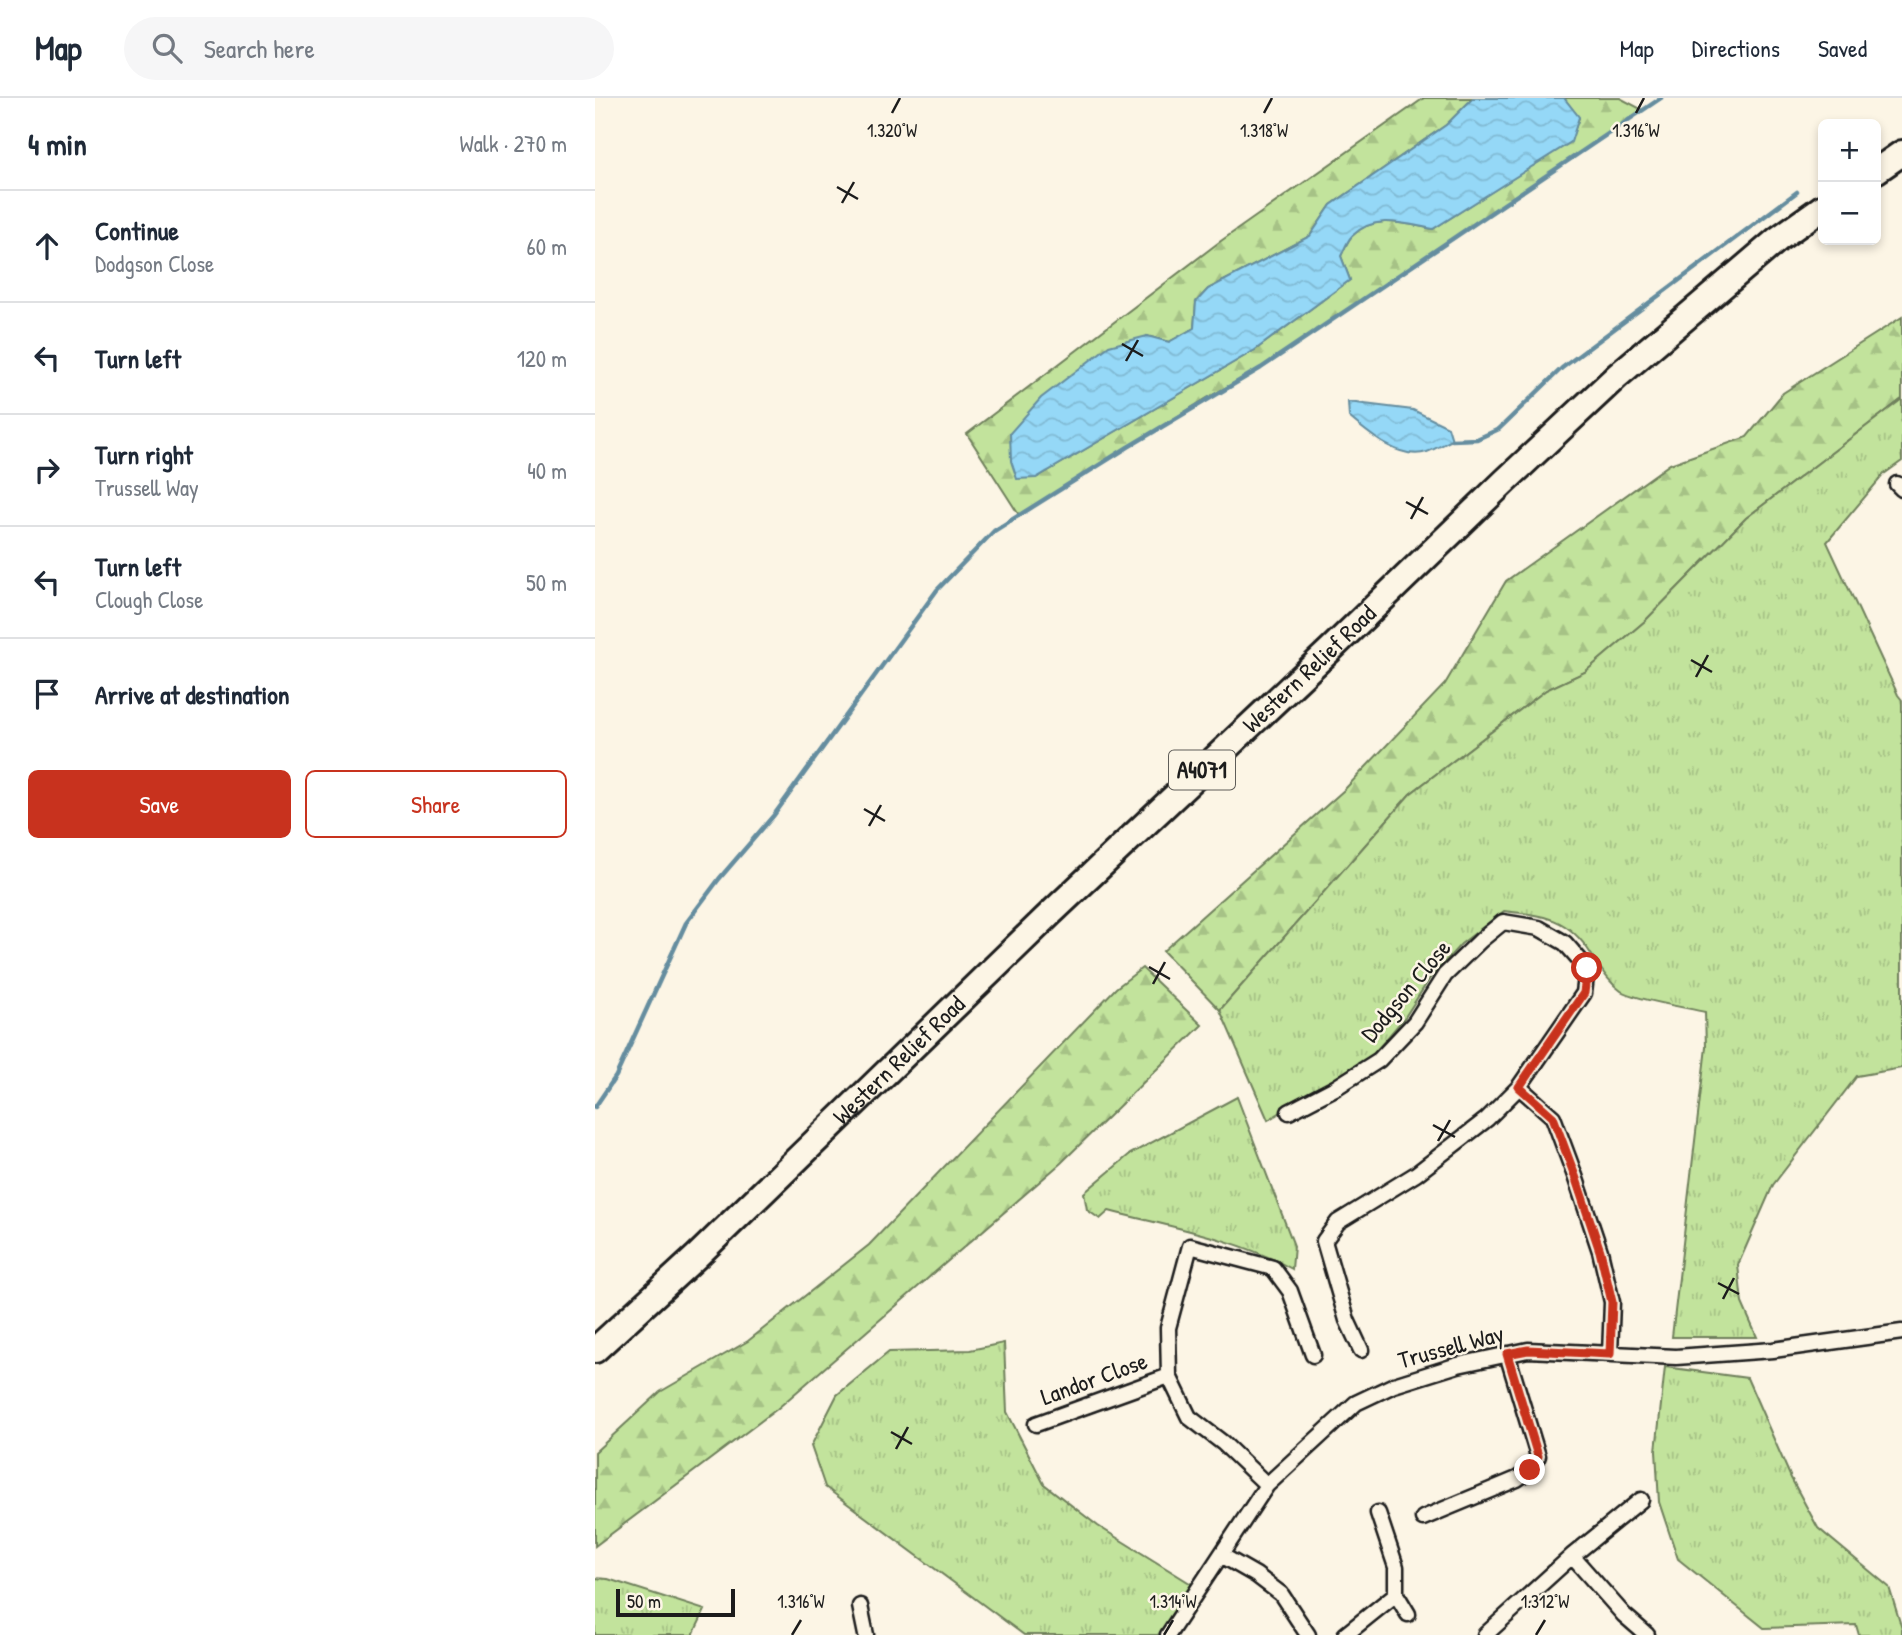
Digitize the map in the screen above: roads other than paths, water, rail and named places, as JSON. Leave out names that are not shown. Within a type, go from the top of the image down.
[{"type":"highway","points":[[1881,168],[1902,153]]},
{"type":"highway","name":"Western Relief Road","points":[[595,1350],[697,1256],[1060,905],[1617,376],[1778,239],[1818,211]]},
{"type":"street","name":"Dodgson Close","points":[[1289,1112],[1335,1088],[1379,1060],[1415,1022],[1445,975],[1503,922],[1539,928],[1565,943],[1587,968],[1584,993],[1519,1087],[1487,1119],[1416,1174],[1338,1222],[1324,1241],[1347,1320],[1361,1350]]},
{"type":"street","points":[[1519,1087],[1553,1117],[1575,1176],[1600,1251],[1612,1302],[1610,1354]]},
{"type":"street","points":[[1267,1485],[1223,1443],[1189,1417],[1168,1376],[1168,1328],[1190,1246],[1273,1268],[1290,1291],[1313,1355]]},
{"type":"street","name":"Trussell Way","points":[[1168,1635],[1267,1485],[1356,1403],[1394,1385],[1458,1365],[1528,1350],[1675,1357],[1734,1353],[1902,1332]]},
{"type":"street","points":[[1423,1518],[1517,1479],[1530,1470],[1538,1456],[1507,1354]]},
{"type":"street","name":"Landor Close","points":[[1036,1424],[1168,1376]]},
{"type":"street","points":[[1485,1635],[1572,1556],[1641,1500]]},
{"type":"street","points":[[1378,1513],[1397,1567],[1396,1594],[1408,1614]]},
{"type":"street","points":[[1221,1555],[1256,1575],[1281,1594],[1308,1635]]},
{"type":"street","points":[[1572,1556],[1624,1615],[1647,1635]]},
{"type":"street","points":[[1345,1635],[1396,1594]]},
{"type":"street","points":[[860,1606],[866,1635]]},
{"type":"water","points":[[1473,98],[1564,98],[1579,117],[1571,142],[1433,229],[1380,222],[1361,229],[1350,238],[1341,256],[1350,280],[1255,350],[1036,478],[1017,479],[1011,461],[1010,433],[1041,398],[1109,346],[1147,336],[1169,342],[1194,328],[1196,302],[1208,289],[1310,236],[1331,205],[1446,125]]},
{"type":"water","points":[[1348,402],[1413,410],[1448,427],[1452,440],[1427,452],[1406,453],[1375,438],[1349,417]]},
{"type":"waterway","points":[[595,1107],[616,1076],[686,923],[719,879],[774,815],[937,590],[994,531],[1261,368],[1661,98]]},
{"type":"waterway","points":[[1452,440],[1477,439],[1499,429],[1562,368],[1797,192]]}]
